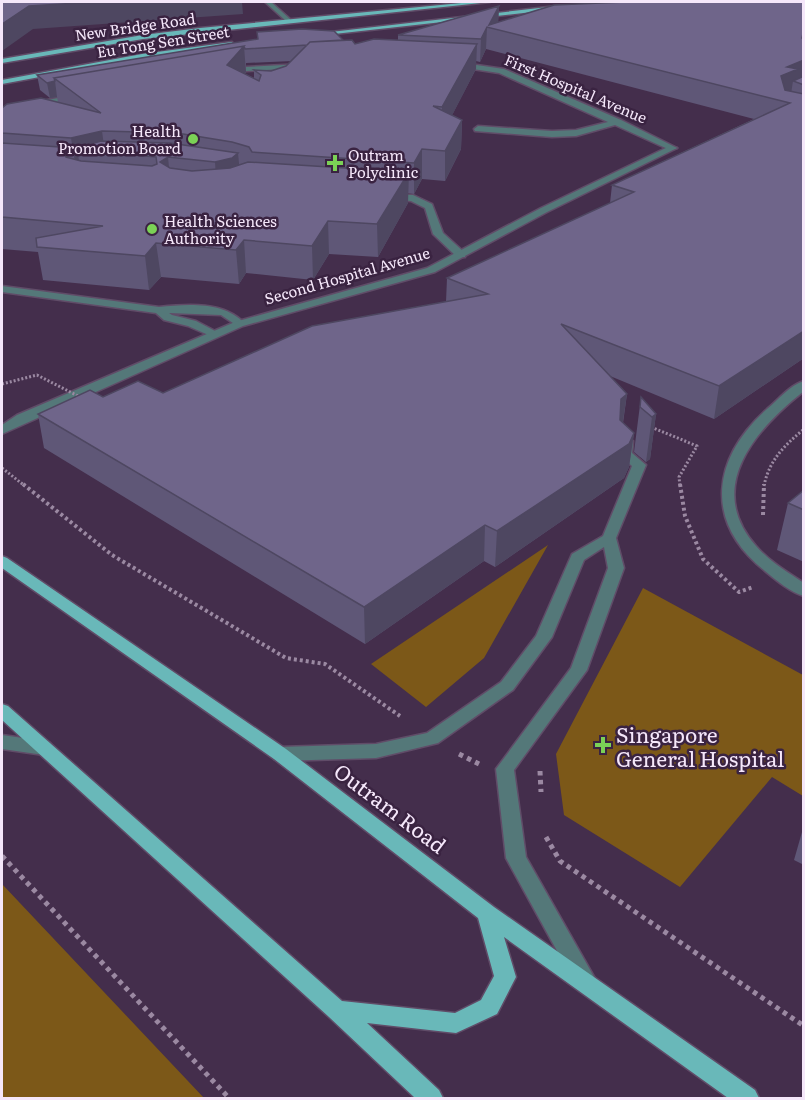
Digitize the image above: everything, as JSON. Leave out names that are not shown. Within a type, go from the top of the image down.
[{"type":"main road","name":"New Bridge Road","points":[[2,61],[143,37],[288,20],[487,2]]},
{"type":"main road","points":[[583,5],[615,2]]},
{"type":"main road","points":[[305,35],[561,7]]},
{"type":"main road","name":"Eu Tong Sen Street","points":[[2,82],[142,56],[246,42]]},
{"type":"main road","name":"Outram Road","points":[[2,561],[280,754],[487,913],[747,1098]]},
{"type":"main road","points":[[2,710],[337,1010],[431,1098]]},
{"type":"main road","points":[[337,1010],[456,1023],[489,1007],[505,977],[487,913]]},
{"type":"street","points":[[268,2],[288,20]]},
{"type":"street","name":"First Hospital Avenue","points":[[446,66],[471,64],[501,71],[673,148]]},
{"type":"street","points":[[218,72],[310,65],[300,74]]},
{"type":"street","points":[[271,75],[279,67]]},
{"type":"street","points":[[243,81],[258,68]]},
{"type":"street","points":[[2,111],[82,95]]},
{"type":"street","points":[[478,129],[552,134],[576,133],[618,122]]},
{"type":"street","name":"Second Hospital Avenue","points":[[2,430],[22,418],[213,333],[431,270],[544,210],[673,148]]},
{"type":"street","points":[[378,196],[413,198],[429,206],[438,234],[461,255]]},
{"type":"street","points":[[2,289],[159,310],[181,308],[224,312],[239,324]]},
{"type":"street","points":[[159,310],[168,318],[192,323],[213,333]]},
{"type":"street","points":[[804,385],[762,419],[740,445],[727,494],[732,517],[744,542],[781,575],[804,591]]},
{"type":"street","name":"Second Hospital Avenue","points":[[2,422],[22,418]]},
{"type":"street","points":[[587,983],[516,858],[505,769],[579,670],[616,568],[609,538],[639,465],[625,454],[626,432]]},
{"type":"street","points":[[280,754],[376,751],[432,738],[507,686],[544,638],[577,557],[609,538]]},
{"type":"street","points":[[2,742],[44,748]]},
{"type":"path","points":[[2,384],[37,375],[86,401]]},
{"type":"path","points":[[644,423],[698,447],[679,477],[685,516],[703,559],[739,592],[781,575]]},
{"type":"path","points":[[763,519],[761,489],[769,463],[788,441],[804,429]]},
{"type":"path","points":[[2,468],[62,516]]},
{"type":"path","points":[[2,856],[229,1098]]},
{"type":"shaded area","points":[[548,545],[484,658],[426,707],[371,664]]},
{"type":"shaded area","points":[[643,588],[803,675],[803,796],[772,777],[680,887],[564,815],[556,754]]},
{"type":"shaded area","points":[[2,884],[204,1098],[2,1098]]},
{"type":"building","points":[[2,2],[95,2],[29,6],[2,24]]},
{"type":"building","points":[[625,2],[804,2],[802,38],[804,39],[804,60],[787,67],[798,69],[781,76],[785,90],[804,94],[804,331],[719,386],[561,324],[627,394],[621,399],[620,420],[634,433],[629,444],[497,531],[485,525],[364,607],[38,414],[90,390],[103,397],[138,381],[163,393],[312,326],[488,294],[447,278],[634,192],[612,185],[790,103],[487,27],[481,39],[398,35],[499,6],[489,25],[554,5]]},
{"type":"building","points":[[302,29],[334,31],[343,40],[245,49],[244,46],[54,78],[55,81],[47,83],[37,75],[258,39],[257,32]]},
{"type":"building","points":[[374,39],[477,44],[442,107],[433,106],[462,120],[445,151],[422,149],[414,163],[252,152],[249,147],[232,142],[177,133],[102,131],[71,138],[2,133],[2,108],[7,104],[41,98],[101,113],[54,78],[244,46],[227,65],[259,81],[261,75],[254,70],[271,71],[286,66],[310,42],[352,40],[355,44]]},
{"type":"building","points":[[804,76],[804,85],[793,81]]},
{"type":"building","points":[[101,141],[170,143],[238,153],[232,158],[215,162],[168,157],[160,162],[170,168],[192,171],[230,168],[248,162],[409,172],[377,224],[328,221],[312,246],[244,240],[236,250],[156,243],[145,256],[37,247],[36,238],[103,226],[2,217],[2,143],[60,147],[66,157],[81,161],[152,166],[157,164],[156,157],[77,148]]},
{"type":"building","points":[[641,397],[656,414],[652,417],[640,407]]},
{"type":"building","points":[[804,490],[804,510],[788,503]]},
{"type":"place","name":"Health Promotion Board","points":[[193,139]]},
{"type":"place","name":"Outram Polyclinic","points":[[335,163]]},
{"type":"place","name":"Health Sciences Authority","points":[[152,229]]},
{"type":"place","name":"Singapore General Hospital","points":[[603,745]]}]
